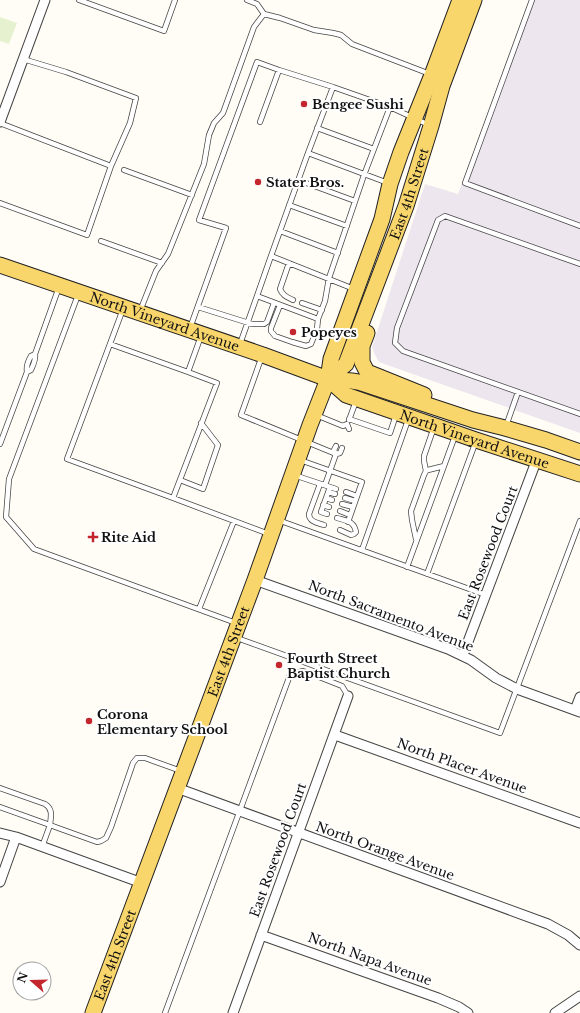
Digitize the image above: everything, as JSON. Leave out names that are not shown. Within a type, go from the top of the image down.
[{"type":"main road","name":"East 4th Street","points":[[93,1013],[235,630],[255,580],[328,379],[330,359],[382,219],[390,184],[401,152],[460,0]]},
{"type":"main road","name":"East 4th Street","points":[[328,379],[346,364],[402,218],[442,86],[474,0]]},
{"type":"main road","points":[[402,218],[401,238],[362,346],[362,362],[368,372],[428,397],[439,409]]},
{"type":"main road","name":"North Vineyard Avenue","points":[[0,265],[263,355],[328,379],[358,382],[473,420],[546,440],[580,452]]},
{"type":"main road","name":"North Vineyard Avenue","points":[[328,379],[346,395],[580,474]]},
{"type":"main road","points":[[456,432],[464,428],[472,428],[526,444],[546,440]]},
{"type":"street","points":[[0,122],[45,0]]},
{"type":"street","name":"East Rosewood Court","points":[[463,655],[536,459]]},
{"type":"street","name":"North Sacramento Avenue","points":[[255,580],[441,646],[463,655],[496,678],[517,689],[578,711]]},
{"type":"street","name":"East Rosewood Court","points":[[233,1013],[348,696]]},
{"type":"street","points":[[578,711],[580,698]]},
{"type":"street","name":"North Placer Avenue","points":[[335,735],[580,823]]},
{"type":"street","name":"North Orange Avenue","points":[[177,788],[548,924],[568,935],[580,945]]},
{"type":"street","points":[[0,832],[142,883]]},
{"type":"street","points":[[0,882],[16,838]]},
{"type":"street","name":"North Napa Avenue","points":[[261,934],[438,998],[459,1007],[468,1013]]},
{"type":"street","points":[[555,1013],[580,996]]},
{"type":"lane","points":[[79,0],[164,31],[175,0]]},
{"type":"lane","points":[[247,0],[257,4],[264,14],[314,30],[341,35],[352,44],[432,75]]},
{"type":"lane","points":[[532,0],[465,183],[580,226]]},
{"type":"lane","points":[[140,313],[156,271],[168,254],[192,195],[204,164],[209,135],[214,123],[223,113],[254,27],[264,14]]},
{"type":"lane","points":[[0,202],[87,235],[111,166],[130,123],[136,98],[66,72],[24,59]]},
{"type":"lane","points":[[188,372],[196,332],[198,307],[226,228],[199,220],[257,62],[390,107],[431,126]]},
{"type":"lane","points":[[260,122],[279,70]]},
{"type":"lane","points":[[239,347],[298,180],[333,87]]},
{"type":"lane","points":[[280,305],[271,331],[275,336],[292,342],[306,346],[311,344],[325,301],[329,278],[364,175],[390,107]]},
{"type":"lane","points":[[0,122],[111,166]]},
{"type":"lane","points":[[317,128],[374,149]]},
{"type":"lane","points":[[308,153],[390,184]]},
{"type":"lane","points":[[124,170],[192,195]]},
{"type":"lane","points":[[298,180],[355,201]]},
{"type":"lane","points":[[289,205],[347,226]]},
{"type":"lane","points":[[580,264],[445,216],[438,220],[397,328],[395,343],[403,351],[580,414]]},
{"type":"lane","points":[[280,230],[338,253]]},
{"type":"lane","points":[[101,241],[162,263]]},
{"type":"lane","points":[[271,256],[356,290]]},
{"type":"lane","points":[[289,263],[280,289],[282,294],[293,300]]},
{"type":"lane","points":[[0,444],[27,372],[31,370],[36,358],[35,354],[60,286]]},
{"type":"lane","points":[[79,292],[9,479],[6,517],[34,549],[199,609],[235,630],[500,733],[580,521]]},
{"type":"lane","points":[[257,296],[318,319]]},
{"type":"lane","points":[[198,307],[248,322],[264,324],[267,322],[274,303]]},
{"type":"lane","points":[[302,303],[322,310]]},
{"type":"lane","points":[[123,307],[66,458],[271,535]]},
{"type":"lane","points":[[110,344],[217,383],[173,498]]},
{"type":"lane","points":[[263,355],[241,415],[336,454]]},
{"type":"lane","points":[[505,428],[518,392]]},
{"type":"lane","points":[[346,424],[357,398]]},
{"type":"lane","points":[[314,415],[346,424],[390,433],[404,414]]},
{"type":"lane","points":[[362,550],[404,414]]},
{"type":"lane","points":[[180,480],[203,489],[218,445],[201,423]]},
{"type":"lane","points":[[346,424],[349,429]]},
{"type":"lane","points":[[416,539],[411,511],[426,471],[424,456],[435,425]]},
{"type":"lane","points":[[406,566],[456,432]]},
{"type":"lane","points":[[427,574],[476,440]]},
{"type":"lane","points":[[327,514],[321,512],[326,498],[326,487],[330,471],[336,454],[334,450],[336,446]]},
{"type":"lane","points":[[336,454],[340,453],[342,448]]},
{"type":"lane","points":[[298,459],[362,482],[348,522]]},
{"type":"lane","points":[[426,471],[444,466]]},
{"type":"lane","points":[[293,474],[326,487],[336,489]]},
{"type":"lane","points":[[326,487],[334,494]]},
{"type":"lane","points":[[324,525],[311,520],[309,518],[309,514],[326,487]]},
{"type":"lane","points":[[346,492],[357,496]]},
{"type":"lane","points":[[326,498],[332,500]]},
{"type":"lane","points":[[345,498],[355,502]]},
{"type":"lane","points":[[342,504],[353,507]]},
{"type":"lane","points":[[323,505],[329,507]]},
{"type":"lane","points":[[340,511],[350,515]]},
{"type":"lane","points":[[337,518],[352,523],[355,526],[356,532],[351,535],[340,530]]},
{"type":"lane","points":[[276,520],[486,595]]},
{"type":"lane","points":[[199,609],[234,521]]},
{"type":"lane","points":[[165,1013],[290,675],[302,671],[309,673],[342,686],[348,696]]},
{"type":"lane","points":[[0,807],[97,842],[106,838],[133,763],[137,758],[145,758],[183,771]]},
{"type":"lane","points":[[0,788],[48,806],[51,813],[50,825],[42,847]]},
{"type":"shaded area","points":[[529,0],[580,0],[580,433],[379,362],[372,347],[425,184],[458,194]]},
{"type":"green space","points":[[0,17],[17,23],[9,44],[0,41]]},
{"type":"place","name":"Bengee Sushi","points":[[304,104]]},
{"type":"place","name":"Stater Bros.","points":[[258,182]]},
{"type":"place","name":"Popeyes","points":[[293,332]]},
{"type":"place","name":"Rite Aid","points":[[93,537]]},
{"type":"place","name":"Fourth Street Baptist Church","points":[[279,665]]},
{"type":"place","name":"Corona Elementary School","points":[[89,721]]}]
